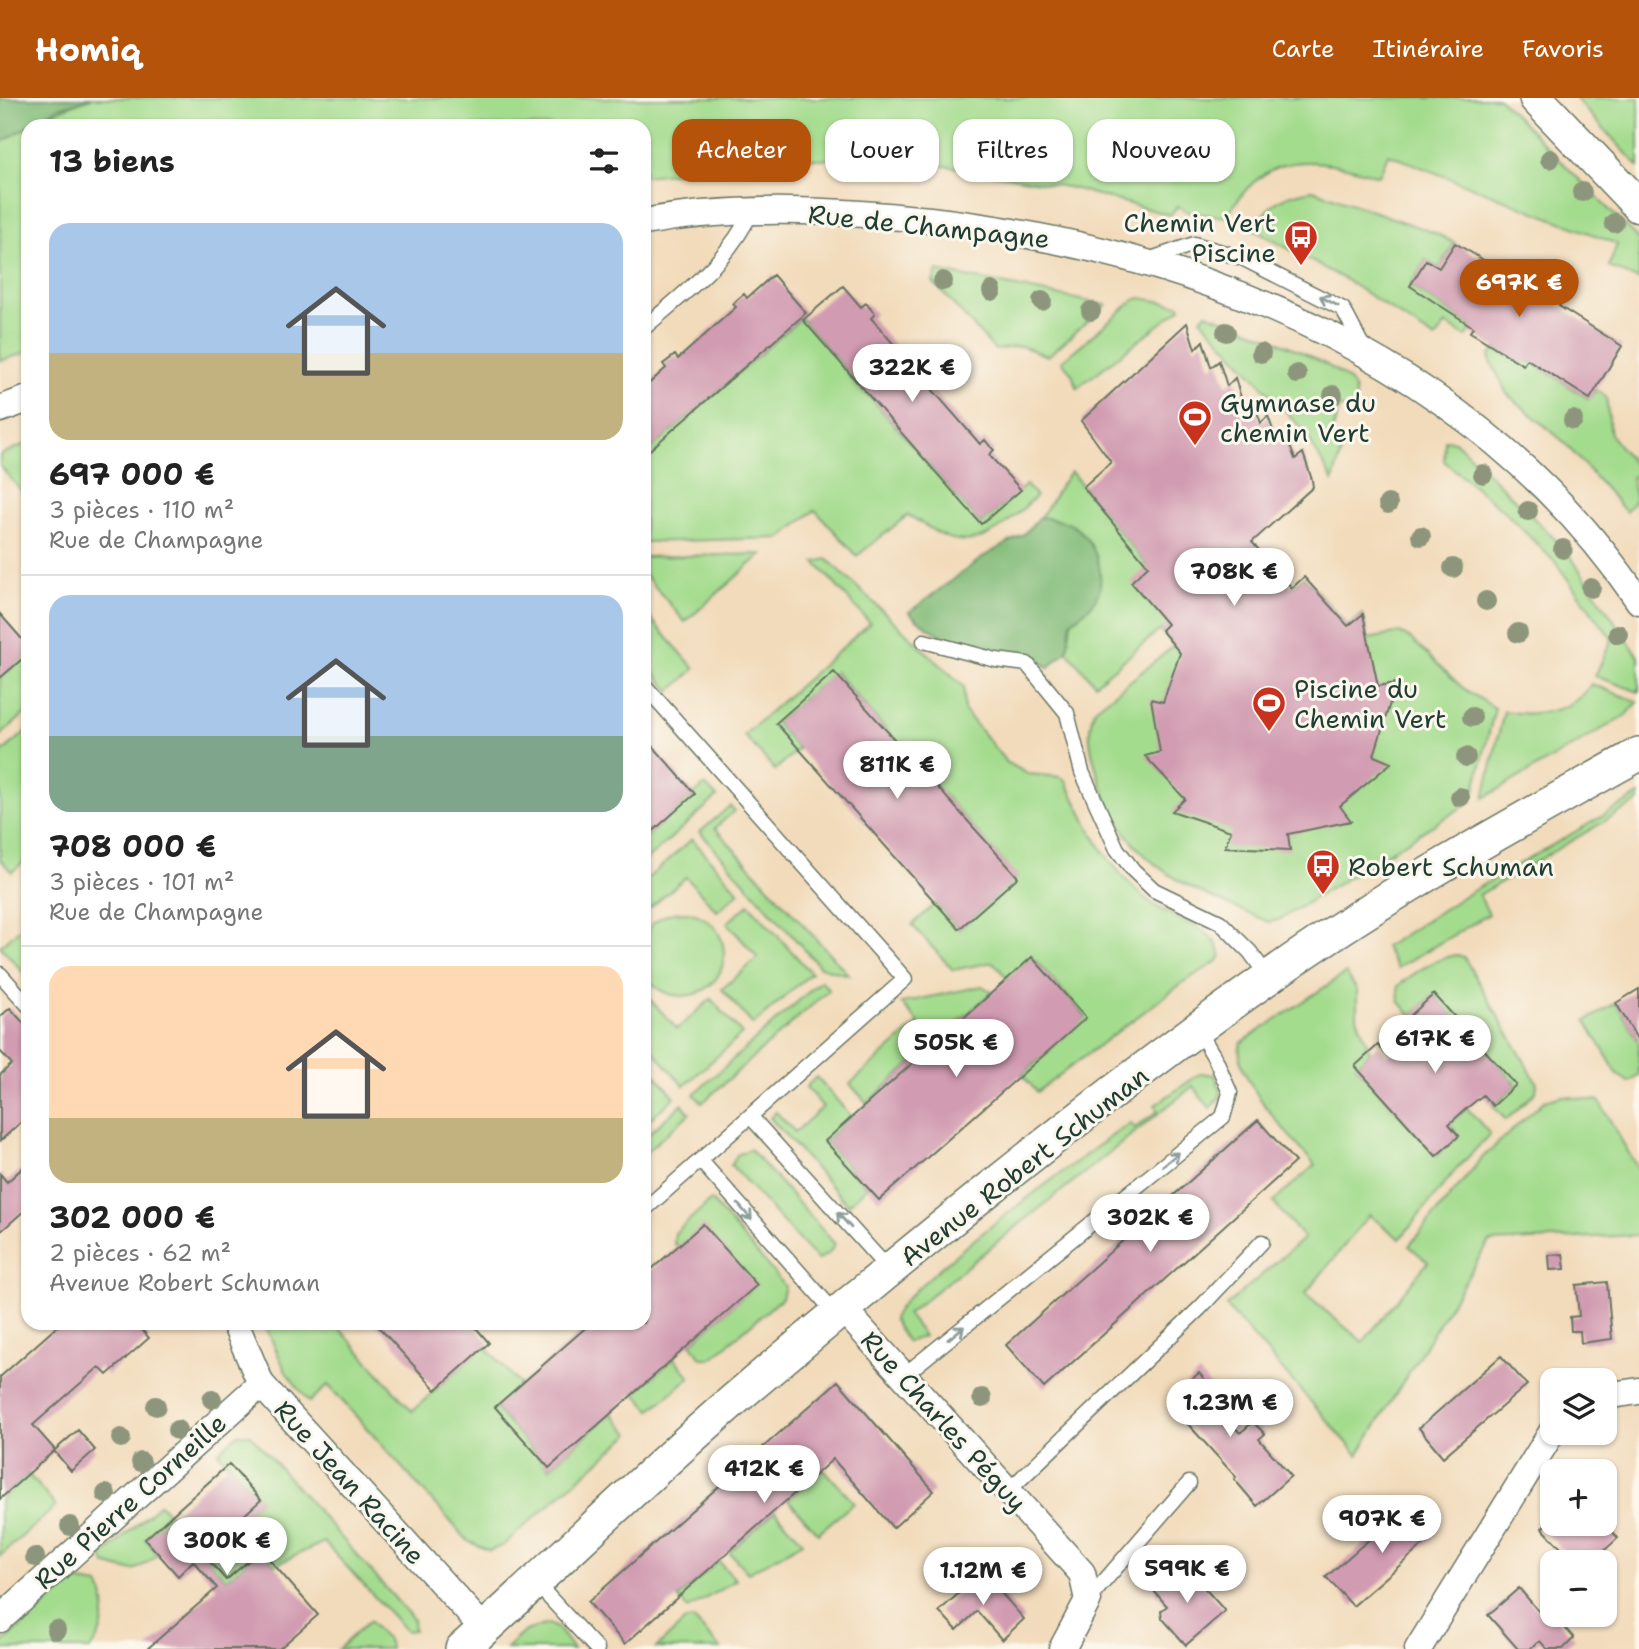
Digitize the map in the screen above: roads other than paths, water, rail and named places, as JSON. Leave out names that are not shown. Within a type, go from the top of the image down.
[{"type":"street","points":[[1536,98],[1639,206]]},
{"type":"street","name":"Rue de Champagne","points":[[651,221],[752,210],[869,214],[980,226],[1067,242],[1205,280],[1332,335],[1446,402],[1516,460],[1577,519],[1639,601]]},
{"type":"street","points":[[0,409],[21,402]]},
{"type":"street","name":"Avenue Robert Schuman","points":[[473,1639],[723,1410],[890,1270],[1198,1030],[1269,978],[1496,833],[1639,754]]},
{"type":"street","name":"Rue Charles Péguy","points":[[840,1313],[903,1376],[1082,1573],[1088,1600]]},
{"type":"street","name":"Rue Jean Racine","points":[[238,1330],[261,1384],[473,1639]]},
{"type":"street","name":"Rue Pierre Corneille","points":[[0,1619],[261,1384]]},
{"type":"street","points":[[1617,1394],[1639,1391]]},
{"type":"street","points":[[1418,1649],[1544,1445]]},
{"type":"street","points":[[1062,1649],[1088,1600]]},
{"type":"lane","points":[[651,322],[712,269],[739,238],[752,210]]},
{"type":"lane","points":[[924,641],[996,660],[1027,664],[1068,713],[1082,772],[1117,849],[1133,870],[1162,895],[1220,922],[1250,952],[1269,978]]},
{"type":"lane","points":[[651,693],[905,979],[651,1204]]},
{"type":"lane","points":[[0,974],[21,997]]},
{"type":"lane","points":[[903,1376],[1223,1117],[1230,1093],[1216,1060],[1198,1030]]},
{"type":"lane","points":[[750,1116],[890,1270]]},
{"type":"lane","points":[[700,1160],[840,1313]]},
{"type":"lane","points":[[1008,1491],[1200,1308],[1262,1242]]},
{"type":"lane","points":[[1088,1600],[1189,1483]]},
{"type":"lane","points":[[536,1583],[597,1649]]},
{"type":"place","name":"Chemin Vert Piscine","points":[[1301,267]]},
{"type":"place","name":"Gymnase du chemin Vert","points":[[1195,447]]},
{"type":"place","name":"Piscine du Chemin Vert","points":[[1269,733]]},
{"type":"place","name":"Robert Schuman","points":[[1323,896]]}]
